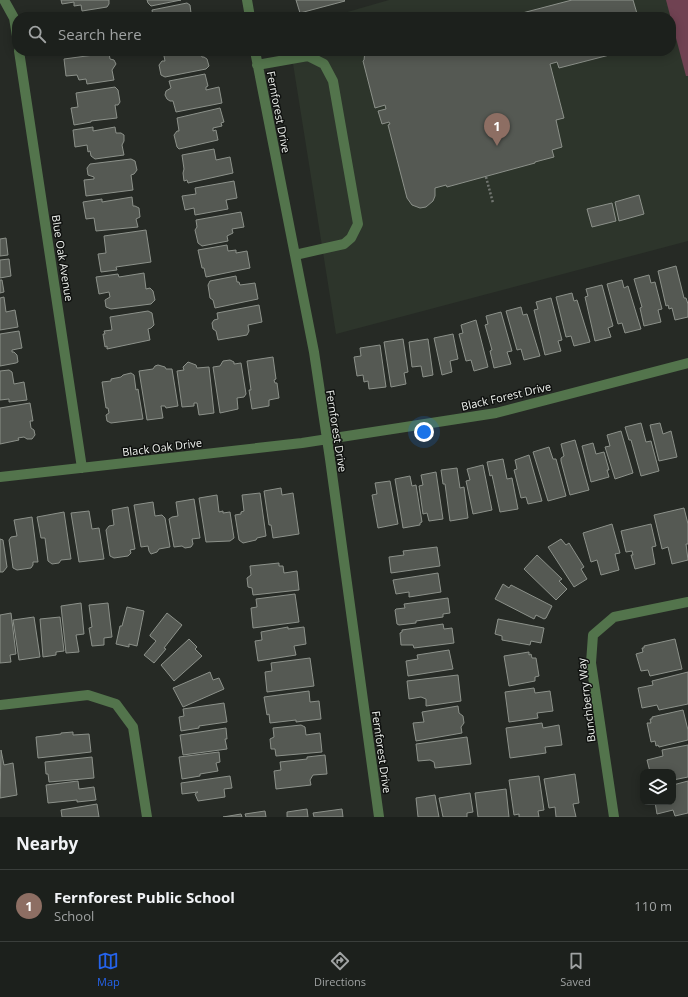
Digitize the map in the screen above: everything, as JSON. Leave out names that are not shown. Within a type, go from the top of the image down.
[{"type":"street","points":[[4,0],[12,14]]},
{"type":"street","points":[[247,0],[249,12]]},
{"type":"street","name":"Blue Oak Avenue","points":[[20,56],[82,468]]},
{"type":"street","name":"Fernforest Drive","points":[[256,56],[314,352],[380,817]]},
{"type":"street","points":[[257,65],[308,56],[324,64],[333,82],[358,224],[351,238],[344,244],[295,255]]},
{"type":"street","name":"Black Forest Drive","points":[[327,440],[496,413],[688,363]]},
{"type":"street","name":"Black Oak Drive","points":[[0,477],[327,440]]},
{"type":"street","name":"Bunchberry Way","points":[[614,817],[591,663],[593,635],[614,617],[688,602]]},
{"type":"street","points":[[0,705],[88,695],[116,704],[133,727],[147,817]]},
{"type":"path","points":[[486,177],[493,203]]},
{"type":"shaded area","points":[[389,0],[688,0],[688,241],[336,334],[292,56],[676,56],[676,12],[347,12]]},
{"type":"shaded area","points":[[666,0],[688,0],[688,76],[686,76],[676,38],[676,12],[669,12]]},
{"type":"building","points":[[61,0],[109,0],[109,4],[107,7],[82,11],[81,5],[74,6],[74,2],[62,4]]},
{"type":"building","points":[[147,0],[181,0],[151,6]]},
{"type":"building","points":[[296,0],[345,1],[304,12],[300,12]]},
{"type":"building","points":[[572,0],[633,0],[637,12],[526,12]]},
{"type":"building","points":[[187,3],[190,5],[191,12],[152,12],[152,10]]},
{"type":"building","points":[[86,56],[110,56],[110,59],[114,60],[116,64],[112,70],[114,80],[87,84],[86,79],[79,80],[77,75],[66,76],[64,59]]},
{"type":"building","points":[[164,56],[202,56],[207,59],[209,66],[206,69],[165,77],[161,75],[159,65],[162,61],[165,61]]},
{"type":"building","points":[[364,56],[606,56],[559,68],[557,62],[550,64],[564,118],[556,120],[562,147],[552,150],[554,157],[447,187],[446,185],[435,188],[435,196],[433,201],[426,207],[420,208],[412,205],[407,198],[388,125],[390,124],[389,122],[382,124],[378,111],[386,109],[385,105],[375,108],[364,60]]},
{"type":"building","points":[[205,74],[208,86],[206,87],[206,90],[219,87],[222,103],[176,112],[173,101],[167,99],[165,95],[166,91],[171,88],[169,81]]},
{"type":"building","points":[[115,87],[118,90],[120,102],[118,105],[115,105],[117,118],[91,121],[74,125],[71,108],[78,107],[76,93]]},
{"type":"building","points":[[220,108],[224,122],[221,123],[222,126],[213,128],[213,131],[216,130],[218,140],[179,149],[177,147],[174,135],[177,131],[179,131],[177,118]]},
{"type":"building","points":[[93,127],[93,131],[115,127],[116,133],[121,133],[124,135],[122,145],[124,155],[95,159],[91,156],[90,151],[88,152],[87,145],[75,147],[73,130]]},
{"type":"building","points":[[214,149],[216,160],[230,157],[233,173],[188,183],[187,180],[184,181],[182,155]]},
{"type":"building","points":[[131,159],[135,161],[137,170],[131,175],[133,190],[86,196],[84,180],[94,179],[94,177],[88,175],[87,168],[90,164]]},
{"type":"building","points":[[234,181],[237,198],[226,200],[228,209],[195,215],[194,208],[185,210],[182,196],[196,194],[195,188]]},
{"type":"building","points":[[639,195],[644,214],[619,221],[615,202]]},
{"type":"building","points":[[132,197],[133,206],[139,208],[140,217],[136,219],[138,227],[96,231],[94,218],[86,219],[83,202],[102,199],[102,202]]},
{"type":"building","points":[[612,203],[616,221],[592,227],[587,209]]},
{"type":"building","points":[[241,212],[244,227],[232,229],[233,233],[227,236],[228,241],[202,246],[198,243],[195,230],[197,227],[196,220]]},
{"type":"building","points":[[146,230],[151,262],[116,267],[117,270],[101,272],[98,254],[106,253],[104,236]]},
{"type":"building","points":[[6,238],[8,255],[0,256],[0,239]]},
{"type":"building","points":[[227,245],[228,251],[236,250],[236,253],[247,251],[250,268],[206,277],[204,268],[202,268],[198,250]]},
{"type":"building","points":[[9,259],[11,276],[0,278],[0,260]]},
{"type":"building","points":[[676,266],[684,298],[686,298],[688,304],[688,317],[675,320],[672,308],[669,309],[668,305],[666,306],[658,271]]},
{"type":"building","points":[[144,273],[146,289],[150,288],[153,291],[155,300],[151,304],[111,309],[106,307],[105,300],[110,297],[109,292],[99,294],[96,277],[118,274],[119,277]]},
{"type":"building","points":[[649,275],[651,283],[655,282],[662,309],[658,310],[661,322],[644,326],[640,308],[642,307],[634,279]]},
{"type":"building","points":[[236,276],[237,282],[239,282],[240,285],[255,283],[258,299],[215,308],[213,300],[210,298],[208,285],[210,281]]},
{"type":"building","points":[[0,280],[2,280],[4,292],[0,293]]},
{"type":"building","points":[[622,280],[624,288],[628,286],[641,329],[625,333],[622,323],[618,324],[607,284]]},
{"type":"building","points":[[602,285],[613,326],[608,328],[611,337],[595,341],[585,297],[588,296],[586,289]]},
{"type":"building","points":[[572,293],[574,301],[577,300],[590,342],[574,346],[571,336],[566,337],[556,297]]},
{"type":"building","points":[[4,297],[6,312],[15,310],[18,327],[0,330],[0,298]]},
{"type":"building","points":[[551,298],[562,340],[558,341],[561,351],[545,355],[534,310],[538,309],[536,302]]},
{"type":"building","points":[[259,305],[262,322],[248,325],[249,331],[247,335],[218,340],[212,323],[214,320],[218,319],[217,313]]},
{"type":"building","points":[[521,307],[523,315],[527,314],[540,356],[524,360],[521,349],[517,350],[506,311]]},
{"type":"building","points":[[148,311],[152,313],[154,325],[148,329],[150,340],[107,349],[107,346],[105,347],[104,331],[112,330],[110,317]]},
{"type":"building","points":[[501,312],[512,351],[507,352],[511,364],[494,368],[490,351],[492,350],[485,325],[488,324],[486,316]]},
{"type":"building","points":[[476,320],[488,367],[474,371],[471,360],[466,361],[459,334],[463,333],[461,325]]},
{"type":"building","points":[[19,331],[22,348],[12,350],[12,352],[17,355],[18,362],[0,366],[0,334]]},
{"type":"building","points":[[453,334],[458,359],[450,361],[452,372],[442,375],[434,338]]},
{"type":"building","points":[[403,339],[408,372],[404,373],[406,384],[391,387],[384,342]]},
{"type":"building","points":[[428,339],[433,375],[423,377],[421,366],[412,367],[409,342]]},
{"type":"building","points":[[380,345],[386,387],[369,389],[368,381],[364,382],[363,375],[357,376],[354,357],[361,356],[360,348]]},
{"type":"building","points":[[273,357],[276,379],[274,380],[275,383],[277,383],[279,398],[269,400],[269,406],[252,409],[247,361]]},
{"type":"building","points":[[230,360],[234,362],[234,364],[241,363],[246,394],[244,397],[237,398],[238,409],[220,413],[213,367],[220,366],[223,361]]},
{"type":"building","points":[[188,362],[196,365],[197,368],[209,367],[214,413],[199,415],[197,403],[194,403],[194,406],[182,407],[177,371],[184,370],[183,367]]},
{"type":"building","points":[[158,365],[165,367],[166,369],[172,369],[178,406],[166,408],[165,406],[161,406],[163,418],[147,420],[139,371],[153,369]]},
{"type":"building","points":[[9,370],[12,372],[14,384],[24,382],[27,400],[9,402],[9,399],[0,400],[0,371]]},
{"type":"building","points":[[131,373],[134,375],[136,390],[138,389],[143,419],[111,423],[107,421],[106,415],[109,413],[108,408],[106,408],[102,382],[111,381],[111,379]]},
{"type":"building","points":[[30,403],[33,421],[30,421],[31,428],[34,430],[35,435],[32,439],[27,439],[24,437],[18,438],[19,440],[0,444],[0,408]]},
{"type":"building","points":[[641,423],[646,442],[651,441],[659,471],[641,476],[631,440],[629,440],[625,427]]},
{"type":"building","points":[[660,423],[663,434],[671,431],[677,457],[659,461],[650,425]]},
{"type":"building","points":[[621,431],[633,473],[615,479],[605,447],[610,446],[607,435]]},
{"type":"building","points":[[575,440],[589,490],[570,495],[561,461],[561,458],[564,456],[561,444]]},
{"type":"building","points":[[593,443],[596,454],[604,452],[609,470],[607,470],[609,477],[591,482],[582,446]]},
{"type":"building","points":[[549,447],[553,459],[556,459],[566,496],[548,501],[533,452]]},
{"type":"building","points":[[529,455],[542,501],[528,504],[526,497],[521,498],[514,470],[517,469],[515,460]]},
{"type":"building","points":[[503,459],[507,479],[512,478],[518,509],[500,512],[492,475],[490,476],[487,462]]},
{"type":"building","points":[[483,465],[492,510],[473,514],[466,481],[470,480],[467,469]]},
{"type":"building","points":[[457,468],[460,488],[464,487],[468,518],[450,521],[445,484],[443,484],[441,470]]},
{"type":"building","points":[[436,472],[443,519],[429,521],[427,513],[423,514],[419,486],[423,485],[421,475]]},
{"type":"building","points":[[410,476],[412,486],[416,485],[422,522],[420,525],[403,528],[395,479]]},
{"type":"building","points":[[390,481],[398,524],[378,528],[372,495],[377,494],[375,483]]},
{"type":"building","points":[[281,488],[282,495],[293,493],[299,534],[273,538],[271,525],[269,525],[264,491]]},
{"type":"building","points":[[260,493],[266,536],[243,543],[239,540],[235,515],[241,514],[241,512],[244,511],[242,495]]},
{"type":"building","points":[[217,495],[219,512],[230,512],[234,538],[230,541],[206,542],[199,498]]},
{"type":"building","points":[[194,499],[200,538],[192,539],[193,544],[191,547],[174,547],[169,519],[178,516],[176,502]]},
{"type":"building","points":[[153,502],[155,516],[162,515],[165,518],[170,547],[159,549],[157,552],[151,554],[148,546],[141,547],[134,505]]},
{"type":"building","points":[[128,507],[135,549],[130,550],[131,553],[128,556],[114,558],[110,556],[106,530],[109,526],[114,525],[112,510]]},
{"type":"building","points":[[684,508],[688,524],[688,544],[686,544],[688,560],[672,564],[668,547],[662,549],[654,515]]},
{"type":"building","points":[[89,511],[92,529],[99,528],[104,559],[79,562],[71,513]]},
{"type":"building","points":[[64,512],[71,559],[61,560],[59,563],[52,564],[48,561],[45,538],[41,538],[37,517]]},
{"type":"building","points":[[32,517],[38,562],[33,562],[31,568],[17,570],[13,568],[9,540],[11,537],[17,536],[14,520]]},
{"type":"building","points":[[612,524],[620,553],[615,554],[619,570],[601,575],[597,560],[591,562],[583,533]]},
{"type":"building","points":[[651,524],[656,546],[652,547],[655,564],[635,569],[631,555],[633,555],[632,551],[626,552],[621,531]]},
{"type":"building","points":[[0,539],[3,540],[7,567],[3,572],[0,572]]},
{"type":"building","points":[[561,539],[566,545],[569,543],[584,567],[581,569],[587,579],[574,587],[548,547]]},
{"type":"building","points":[[437,547],[440,566],[391,573],[389,557],[404,555],[403,551]]},
{"type":"building","points":[[537,555],[562,579],[559,581],[567,589],[556,600],[524,569]]},
{"type":"building","points":[[279,563],[279,566],[283,566],[284,573],[297,571],[299,590],[253,595],[252,588],[248,587],[247,578],[251,575],[250,566]]},
{"type":"building","points":[[438,573],[441,592],[409,597],[409,592],[396,594],[393,580]]},
{"type":"building","points":[[503,584],[509,588],[511,585],[552,606],[546,618],[544,619],[536,615],[534,619],[495,599]]},
{"type":"building","points":[[295,594],[299,622],[253,628],[251,608],[257,607],[256,599]]},
{"type":"building","points":[[448,598],[450,613],[443,614],[443,617],[416,621],[416,623],[397,624],[395,610],[405,608],[404,604]]},
{"type":"building","points":[[81,603],[84,634],[76,635],[79,652],[66,653],[61,606]]},
{"type":"building","points":[[108,603],[112,637],[104,638],[104,645],[92,646],[89,628],[92,627],[89,605]]},
{"type":"building","points":[[127,607],[144,611],[137,646],[129,644],[129,647],[116,644],[120,626],[122,626]]},
{"type":"building","points":[[11,613],[16,654],[10,655],[11,662],[0,663],[0,615]]},
{"type":"building","points":[[167,613],[182,625],[164,648],[166,649],[154,663],[144,655],[156,641],[150,635]]},
{"type":"building","points":[[34,617],[40,657],[19,660],[13,620]]},
{"type":"building","points":[[60,617],[64,651],[56,652],[56,655],[43,657],[40,619]]},
{"type":"building","points":[[498,619],[544,628],[541,643],[531,641],[530,645],[502,640],[502,636],[495,634]]},
{"type":"building","points":[[443,624],[444,629],[452,628],[454,643],[414,648],[413,645],[401,645],[400,633],[402,630]]},
{"type":"building","points":[[288,627],[288,629],[304,627],[306,644],[294,646],[296,655],[258,661],[255,641],[262,640],[261,632]]},
{"type":"building","points":[[189,639],[197,647],[195,649],[202,656],[174,681],[161,665]]},
{"type":"building","points":[[675,639],[682,669],[650,676],[648,670],[641,671],[636,654],[643,652],[642,648],[644,648],[644,646]]},
{"type":"building","points":[[449,650],[453,669],[408,676],[406,661],[418,659],[417,655]]},
{"type":"building","points":[[529,652],[529,655],[531,654],[532,658],[536,658],[539,676],[535,677],[535,681],[509,686],[504,656]]},
{"type":"building","points":[[310,658],[314,686],[267,692],[265,672],[272,671],[271,663]]},
{"type":"building","points":[[210,672],[213,680],[219,678],[224,689],[183,707],[173,688]]},
{"type":"building","points":[[688,672],[688,704],[659,710],[657,705],[642,708],[638,688],[653,685],[652,681]]},
{"type":"building","points":[[458,675],[461,701],[426,706],[426,699],[421,697],[409,699],[407,681]]},
{"type":"building","points":[[534,688],[535,693],[550,691],[553,711],[537,713],[538,718],[509,722],[505,692]]},
{"type":"building","points":[[309,691],[310,702],[319,701],[321,719],[270,723],[264,697]]},
{"type":"building","points":[[224,703],[227,722],[199,726],[199,728],[181,731],[179,717],[184,716],[183,709]]},
{"type":"building","points":[[458,706],[459,713],[463,716],[464,723],[461,727],[462,733],[416,741],[413,723],[424,722],[422,712]]},
{"type":"building","points":[[683,710],[688,730],[688,740],[659,747],[658,745],[656,746],[655,741],[651,742],[647,723],[651,723],[650,719],[652,719],[652,717]]},
{"type":"building","points":[[542,723],[543,728],[559,725],[562,745],[545,747],[546,753],[510,758],[506,728]]},
{"type":"building","points":[[301,725],[305,727],[306,735],[320,733],[322,752],[276,756],[275,749],[271,749],[270,739],[274,737],[273,728]]},
{"type":"building","points":[[226,728],[227,739],[225,739],[227,749],[183,755],[180,735]]},
{"type":"building","points":[[73,732],[73,735],[89,734],[91,752],[38,758],[36,737]]},
{"type":"building","points":[[467,737],[471,764],[435,768],[434,762],[430,760],[418,761],[416,744]]},
{"type":"building","points":[[688,745],[688,777],[676,779],[676,769],[649,769],[647,760],[663,756],[662,750]]},
{"type":"building","points":[[1,750],[4,765],[13,763],[17,795],[0,798]]},
{"type":"building","points":[[219,752],[220,762],[216,763],[218,771],[182,779],[179,757]]},
{"type":"building","points":[[325,755],[327,774],[313,775],[310,780],[311,785],[276,789],[274,771],[281,770],[280,762]]},
{"type":"building","points":[[92,757],[94,778],[49,782],[48,774],[46,774],[45,762]]},
{"type":"building","points":[[575,774],[579,803],[573,804],[576,817],[556,817],[555,807],[549,808],[544,779]]},
{"type":"building","points":[[230,776],[232,788],[224,789],[225,797],[198,801],[195,794],[198,792],[182,794],[181,783]]},
{"type":"building","points":[[539,776],[544,810],[538,811],[539,817],[519,817],[519,814],[514,815],[509,780]]},
{"type":"building","points":[[78,781],[79,789],[94,787],[96,800],[48,803],[46,785]]},
{"type":"building","points":[[688,781],[688,813],[675,816],[673,810],[657,814],[656,805],[676,805],[676,784]]},
{"type":"building","points":[[506,789],[509,817],[478,817],[475,793]]},
{"type":"building","points":[[470,793],[473,812],[467,813],[467,817],[443,817],[439,798]]},
{"type":"building","points":[[435,795],[439,817],[418,817],[416,798]]},
{"type":"building","points":[[97,804],[99,817],[62,817],[61,810]]},
{"type":"building","points":[[307,809],[308,817],[287,817],[287,812]]},
{"type":"building","points":[[342,809],[343,817],[314,817],[313,813]]},
{"type":"building","points":[[265,811],[266,817],[246,817],[245,814]]},
{"type":"building","points":[[241,814],[242,817],[223,817]]},
{"type":"place","name":"Fernforest Public School","points":[[497,146]]}]
